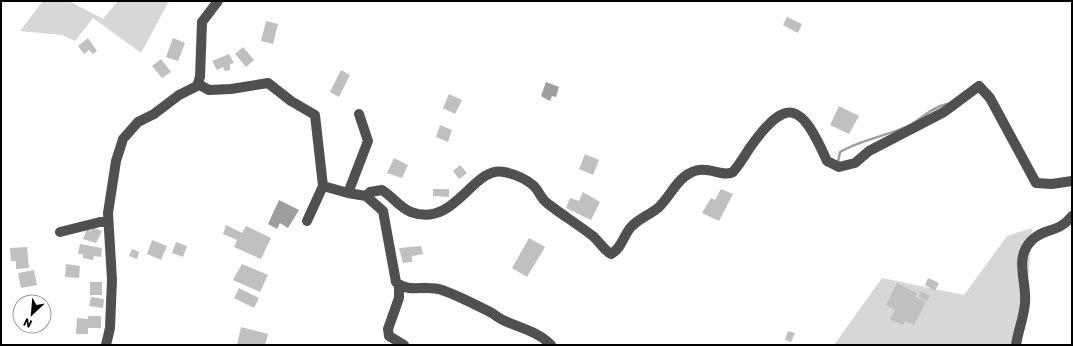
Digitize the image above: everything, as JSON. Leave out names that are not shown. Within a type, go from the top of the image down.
[{"type":"street","points":[[106,345],[110,328],[112,287],[108,220],[116,161],[123,139],[138,122],[154,114],[179,95],[198,84],[200,77],[202,22],[218,1]]},
{"type":"street","points":[[198,84],[209,90],[231,89],[268,84],[315,115],[323,186],[307,221]]},
{"type":"street","points":[[366,196],[370,192],[382,190],[411,212],[431,214],[448,208],[484,176],[493,171],[502,172],[522,179],[534,186],[546,203],[580,226],[602,244],[605,251],[611,254],[620,246],[629,228],[638,220],[658,208],[683,178],[695,171],[706,169],[728,174],[733,172],[767,127],[775,118],[784,113],[790,112],[798,114],[816,136],[827,161],[839,167],[856,163],[869,151],[944,112],[979,86],[990,98],[1036,183],[1052,184],[1072,181]]},
{"type":"street","points":[[348,193],[368,141],[359,114]]},
{"type":"street","points":[[323,186],[366,196],[383,211],[396,282],[399,286],[399,298],[388,329],[390,336],[404,345]]},
{"type":"street","points":[[1016,345],[1025,304],[1025,287],[1022,274],[1024,251],[1040,234],[1056,230],[1072,216]]},
{"type":"street","points":[[60,232],[108,220]]},
{"type":"street","points":[[399,286],[410,289],[429,287],[442,290],[504,321],[522,327],[542,338],[551,345]]},
{"type":"shaded area","points":[[43,1],[69,1],[103,19],[118,1],[169,1],[141,53],[93,18],[75,41],[62,35],[20,31]]},
{"type":"shaded area","points":[[546,82],[559,87],[556,97],[552,96],[550,101],[541,96]]},
{"type":"shaded area","points":[[279,200],[299,210],[288,228],[280,223],[277,229],[268,224]]},
{"type":"shaded area","points":[[1032,228],[1029,272],[1017,345],[834,345],[882,278],[964,295],[1007,236]]},
{"type":"building","points":[[787,17],[802,24],[798,33],[783,25]]},
{"type":"building","points":[[266,21],[278,24],[273,44],[261,41]]},
{"type":"building","points":[[88,38],[97,51],[93,54],[89,50],[84,54],[78,46]]},
{"type":"building","points":[[173,38],[185,43],[178,61],[166,57]]},
{"type":"building","points":[[243,47],[254,60],[246,67],[235,54]]},
{"type":"building","points":[[229,54],[234,63],[230,64],[230,70],[225,71],[223,67],[217,70],[212,61]]},
{"type":"building","points":[[161,59],[171,72],[162,78],[152,66]]},
{"type":"building","points":[[341,70],[350,75],[339,97],[330,92]]},
{"type":"building","points":[[449,94],[462,100],[455,114],[443,108]]},
{"type":"building","points":[[839,106],[859,116],[849,134],[830,125]]},
{"type":"building","points":[[440,125],[452,130],[448,142],[436,137]]},
{"type":"building","points":[[585,154],[599,160],[593,175],[579,169]]},
{"type":"building","points":[[394,158],[408,165],[402,178],[387,173]]},
{"type":"building","points":[[460,165],[467,173],[459,179],[453,171]]},
{"type":"building","points":[[433,189],[449,189],[449,197],[433,196]]},
{"type":"building","points":[[721,189],[733,194],[719,221],[702,213],[711,198],[715,200]]},
{"type":"building","points":[[583,192],[600,202],[591,220],[566,208],[570,198],[579,201]]},
{"type":"building","points":[[226,225],[242,233],[246,226],[271,238],[261,259],[234,247],[237,240],[223,234]]},
{"type":"building","points":[[92,227],[102,231],[96,243],[83,239],[87,229],[91,231]]},
{"type":"building","points":[[529,238],[545,247],[527,277],[512,268]]},
{"type":"building","points":[[152,240],[167,246],[161,260],[147,254]]},
{"type":"building","points":[[176,242],[187,246],[183,257],[172,253]]},
{"type":"building","points":[[80,244],[102,248],[101,257],[94,256],[93,260],[83,258],[83,254],[78,254]]},
{"type":"building","points":[[421,246],[423,254],[412,256],[412,262],[403,263],[399,248]]},
{"type":"building","points":[[27,247],[29,268],[16,269],[16,261],[11,261],[10,248]]},
{"type":"building","points":[[132,249],[139,252],[137,259],[129,256]]},
{"type":"building","points":[[66,264],[80,266],[79,278],[65,277]]},
{"type":"building","points":[[242,264],[268,275],[260,292],[233,280]]},
{"type":"building","points":[[34,270],[37,285],[21,288],[18,273]]},
{"type":"building","points":[[928,278],[939,283],[935,291],[925,285]]},
{"type":"building","points":[[90,282],[102,282],[102,295],[90,295]]},
{"type":"building","points":[[897,283],[917,293],[915,297],[926,302],[914,325],[905,321],[903,325],[890,319],[895,310],[886,305]]},
{"type":"building","points":[[239,288],[259,298],[254,308],[234,298]]},
{"type":"building","points":[[921,291],[930,296],[927,301],[918,297]]},
{"type":"building","points":[[91,297],[104,299],[103,308],[89,306]]},
{"type":"building","points":[[88,316],[101,316],[101,328],[88,328],[88,334],[76,334],[77,318],[88,319]]},
{"type":"building","points":[[241,327],[268,334],[265,345],[237,345]]},
{"type":"building","points":[[788,331],[795,333],[791,342],[785,340]]},
{"type":"waterway","points":[[838,162],[840,152],[857,144],[894,132],[912,124],[933,110],[947,104]]}]
